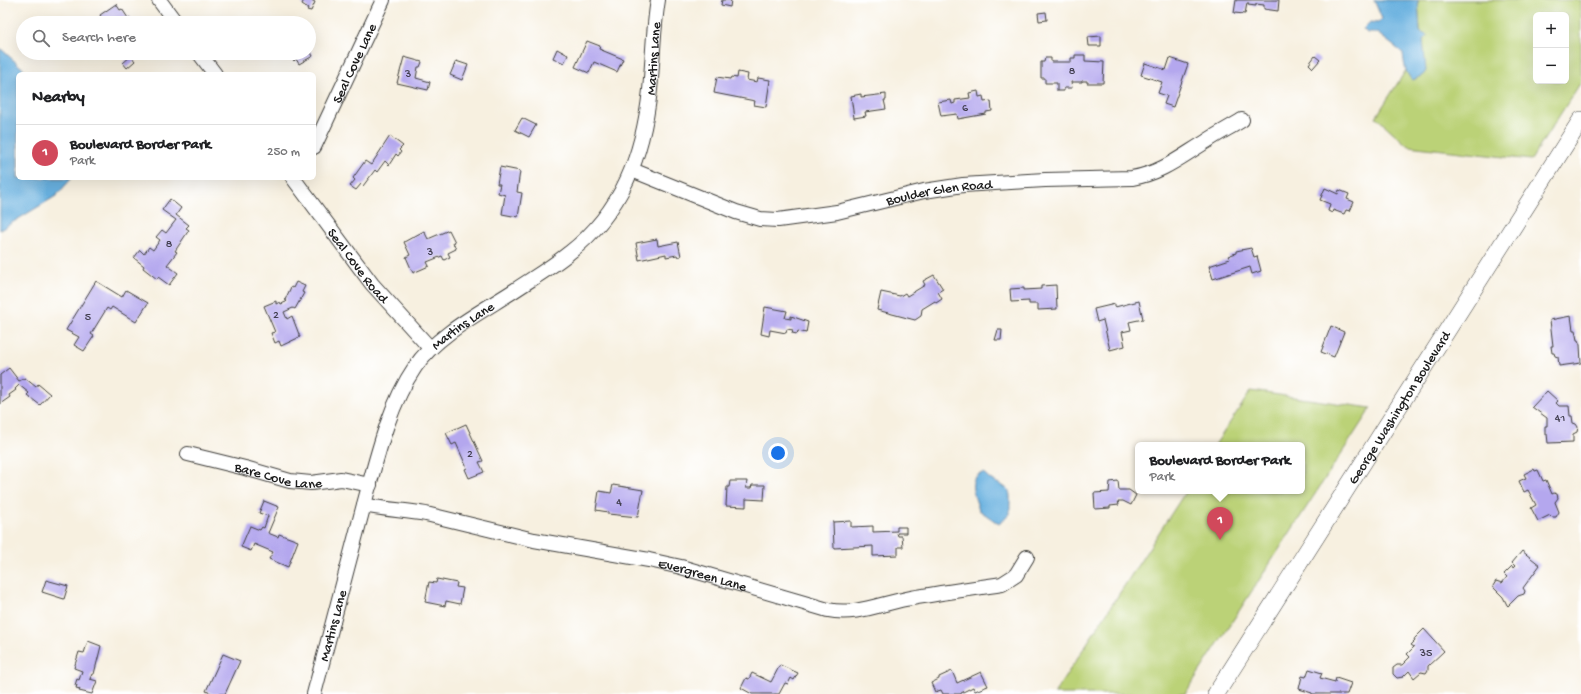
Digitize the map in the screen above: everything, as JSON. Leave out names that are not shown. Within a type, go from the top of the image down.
[{"type":"main road","name":"George Washington Boulevard","points":[[1216,694],[1581,120]]},
{"type":"street","points":[[159,0],[171,16]]},
{"type":"street","name":"Seal Cove Lane","points":[[316,143],[383,0]]},
{"type":"street","name":"Martins Lane","points":[[314,694],[383,439],[401,392],[414,367],[430,348],[548,268],[577,246],[595,229],[610,210],[632,170],[642,138],[648,105],[658,0]]},
{"type":"street","points":[[204,60],[213,72]]},
{"type":"street","name":"Boulder Glen Road","points":[[632,170],[736,212],[760,219],[778,220],[837,212],[924,191],[963,185],[1037,180],[1132,178],[1145,176],[1174,163],[1242,120]]},
{"type":"street","name":"Seal Cove Road","points":[[294,180],[372,284],[430,348]]},
{"type":"street","name":"Bare Cove Lane","points":[[188,454],[290,481],[311,483],[342,479],[370,485]]},
{"type":"street","name":"Evergreen Lane","points":[[364,505],[384,510],[426,514],[546,543],[666,563],[828,610],[840,612],[853,612],[907,599],[1002,584],[1016,575],[1027,557]]},
{"type":"green space","points":[[1418,0],[1581,0],[1581,82],[1531,160],[1408,146],[1376,117],[1406,70],[1410,78],[1425,66],[1423,40],[1420,32]]},
{"type":"green space","points":[[1251,391],[1371,408],[1185,694],[1054,694],[1184,494],[1305,494],[1305,442],[1217,442]]},
{"type":"water","points":[[1374,0],[1418,0],[1420,32],[1428,36],[1423,40],[1426,71],[1423,75],[1413,80],[1410,78],[1404,64],[1403,53],[1377,33],[1367,33],[1363,29],[1370,22],[1378,23],[1382,19]]},
{"type":"water","points":[[0,48],[27,72],[16,72],[16,180],[70,180],[56,196],[0,230]]},
{"type":"water","points":[[983,473],[1005,487],[1010,496],[1010,514],[999,524],[979,510],[975,499],[973,488],[974,479],[977,475]]},
{"type":"building","points":[[304,0],[311,0],[315,2],[311,11],[307,10],[308,8],[302,4]]},
{"type":"building","points":[[722,0],[731,0],[730,7],[721,5]]},
{"type":"building","points":[[1236,0],[1279,0],[1278,11],[1264,9],[1264,5],[1256,4],[1256,6],[1248,5],[1249,3],[1247,3],[1245,14],[1234,13]]},
{"type":"building","points":[[116,4],[127,16],[100,16]]},
{"type":"building","points":[[1046,12],[1047,20],[1039,21],[1038,13]]},
{"type":"building","points":[[1101,36],[1101,46],[1089,46],[1088,37]]},
{"type":"building","points":[[587,41],[600,46],[599,49],[623,59],[617,72],[594,62],[589,73],[575,67]]},
{"type":"building","points":[[557,49],[568,55],[564,63],[553,58]]},
{"type":"building","points":[[1075,55],[1085,55],[1085,61],[1104,62],[1103,83],[1087,83],[1087,81],[1071,82],[1072,88],[1064,88],[1064,91],[1057,91],[1057,83],[1045,83],[1045,78],[1041,78],[1041,62],[1044,62],[1045,58],[1051,58],[1051,62],[1071,62],[1071,58],[1075,58]]},
{"type":"building","points":[[1315,56],[1320,60],[1313,68],[1309,64]]},
{"type":"building","points":[[404,57],[422,62],[420,67],[418,67],[416,78],[430,82],[428,90],[397,83]]},
{"type":"building","points":[[1170,58],[1188,64],[1173,107],[1164,104],[1167,96],[1158,93],[1162,82],[1141,75],[1145,63],[1166,70]]},
{"type":"building","points":[[126,60],[135,61],[127,68],[123,63]]},
{"type":"building","points":[[297,60],[306,60],[299,64]]},
{"type":"building","points":[[456,61],[468,65],[462,80],[450,75]]},
{"type":"building","points":[[738,72],[748,74],[747,80],[757,82],[758,78],[770,80],[766,107],[754,105],[755,101],[714,93],[717,77],[730,79],[731,77],[737,78]]},
{"type":"building","points":[[978,91],[979,97],[983,96],[984,102],[991,101],[992,111],[986,112],[986,114],[958,119],[957,114],[941,116],[938,102],[951,100],[952,104],[955,103],[955,100],[970,98],[969,93]]},
{"type":"building","points":[[861,94],[861,97],[886,94],[886,100],[884,100],[886,109],[865,112],[866,116],[854,118],[851,96]]},
{"type":"building","points":[[522,118],[536,125],[529,137],[515,130]]},
{"type":"building","points":[[390,136],[403,146],[399,150],[401,152],[398,156],[396,154],[389,165],[385,161],[377,172],[375,170],[363,186],[361,184],[356,190],[350,186],[355,180],[353,178],[365,161],[371,165]]},
{"type":"building","points":[[500,167],[520,171],[517,192],[522,193],[518,217],[502,214],[505,195],[498,193],[500,184],[497,184]]},
{"type":"building","points":[[1325,188],[1338,194],[1339,190],[1349,194],[1347,199],[1354,202],[1350,211],[1346,210],[1344,214],[1333,210],[1332,213],[1328,211],[1330,204],[1320,200]]},
{"type":"building","points":[[170,199],[181,208],[176,215],[189,225],[186,228],[189,230],[175,251],[177,252],[167,265],[178,273],[169,285],[158,277],[157,279],[143,268],[144,266],[134,258],[140,250],[144,254],[149,247],[153,250],[160,240],[156,237],[162,230],[166,233],[176,220],[162,210]]},
{"type":"building","points":[[449,230],[455,242],[453,243],[456,249],[448,253],[450,257],[444,260],[442,256],[427,262],[429,266],[413,273],[406,257],[410,255],[404,242],[424,231],[428,239]]},
{"type":"building","points":[[657,239],[658,246],[678,242],[681,256],[678,257],[677,255],[666,257],[666,254],[639,260],[636,243]]},
{"type":"building","points":[[1251,248],[1254,257],[1257,256],[1261,271],[1252,274],[1250,267],[1213,279],[1209,266],[1230,259],[1228,256],[1236,253],[1236,251]]},
{"type":"building","points":[[934,275],[943,289],[938,292],[942,299],[936,303],[935,301],[922,309],[921,316],[915,320],[877,310],[881,292],[900,296],[905,293],[907,296],[925,285],[923,281]]},
{"type":"building","points":[[96,281],[122,297],[126,290],[148,303],[136,322],[112,307],[110,310],[107,308],[91,334],[94,336],[84,351],[74,345],[79,337],[66,330]]},
{"type":"building","points":[[296,282],[305,286],[302,292],[304,293],[295,309],[293,308],[284,312],[287,319],[292,316],[300,337],[281,346],[279,341],[275,343],[271,333],[275,332],[264,306],[276,301],[276,304],[286,302],[287,301],[285,300],[291,287],[293,288]]},
{"type":"building","points":[[1056,285],[1057,309],[1038,310],[1038,304],[1029,304],[1029,301],[1011,302],[1010,289],[1041,289],[1041,286]]},
{"type":"building","points":[[1139,301],[1143,319],[1129,322],[1131,330],[1122,332],[1125,346],[1110,350],[1103,320],[1097,322],[1094,309],[1115,304],[1115,307]]},
{"type":"building","points":[[765,307],[787,311],[785,318],[791,319],[791,316],[808,322],[806,333],[798,331],[797,334],[792,333],[793,330],[787,329],[786,333],[770,330],[769,336],[761,334]]},
{"type":"building","points":[[1571,316],[1573,330],[1575,330],[1577,340],[1580,345],[1581,363],[1559,366],[1558,357],[1552,353],[1551,346],[1553,346],[1550,320]]},
{"type":"building","points":[[1331,326],[1344,332],[1334,357],[1321,352]]},
{"type":"building","points":[[998,330],[1002,330],[1001,340],[995,340]]},
{"type":"building","points":[[9,368],[19,381],[25,378],[36,387],[38,384],[50,394],[40,405],[27,395],[29,393],[19,385],[15,389],[16,390],[9,395],[10,397],[0,404],[0,375]]},
{"type":"building","points":[[1547,391],[1558,401],[1556,403],[1559,406],[1569,406],[1570,416],[1572,416],[1573,423],[1578,427],[1577,432],[1573,434],[1573,442],[1548,443],[1547,434],[1545,434],[1547,418],[1532,407]]},
{"type":"building","points":[[466,424],[483,461],[479,462],[484,472],[469,478],[465,469],[467,468],[456,443],[452,445],[446,433]]},
{"type":"building","points":[[1534,469],[1535,471],[1538,470],[1543,481],[1546,480],[1552,494],[1557,494],[1558,498],[1555,502],[1559,512],[1556,517],[1552,517],[1550,515],[1538,521],[1531,508],[1536,505],[1528,490],[1524,492],[1519,481],[1526,478],[1524,474]]},
{"type":"building","points":[[730,481],[747,481],[746,488],[751,488],[752,485],[765,485],[764,500],[746,499],[746,507],[726,506],[727,487],[729,487]]},
{"type":"building","points":[[1118,481],[1119,490],[1129,490],[1136,495],[1131,505],[1123,501],[1118,501],[1119,505],[1110,506],[1110,508],[1095,509],[1094,493],[1109,492],[1110,482]]},
{"type":"building","points":[[613,485],[643,490],[638,517],[608,514],[608,512],[596,510],[599,491],[611,493]]},
{"type":"building","points":[[264,501],[279,507],[268,533],[278,537],[279,534],[298,541],[288,567],[269,559],[273,552],[254,544],[251,551],[241,547],[250,526],[260,530],[262,527],[264,528],[268,516],[259,513]]},
{"type":"building","points":[[851,521],[851,527],[873,526],[873,532],[897,531],[897,527],[906,527],[906,533],[897,533],[898,536],[902,536],[903,547],[898,547],[898,555],[873,556],[873,546],[834,548],[833,522]]},
{"type":"building","points":[[1522,551],[1540,565],[1523,588],[1525,591],[1524,594],[1518,596],[1508,606],[1503,597],[1493,586],[1496,581],[1502,583],[1507,577],[1504,574],[1512,566],[1513,568],[1515,566],[1512,563]]},
{"type":"building","points":[[437,579],[457,583],[456,587],[463,588],[460,604],[446,601],[445,606],[425,602],[429,582],[436,583]]},
{"type":"building","points":[[46,580],[68,586],[64,599],[42,592]]},
{"type":"building","points":[[1424,629],[1444,651],[1428,666],[1426,673],[1421,672],[1414,678],[1409,671],[1403,677],[1397,678],[1393,674],[1393,668],[1397,665],[1402,665],[1410,657],[1407,654],[1414,647],[1411,645],[1415,641],[1414,639]]},
{"type":"building","points":[[88,641],[101,646],[94,674],[92,674],[90,679],[97,681],[92,694],[79,691],[80,689],[76,688],[77,685],[75,685],[77,679],[79,680],[82,671],[74,668],[79,652],[84,653]]},
{"type":"building","points":[[223,654],[240,661],[225,694],[213,694],[206,691]]},
{"type":"building","points":[[780,665],[798,673],[794,680],[791,678],[788,684],[785,683],[779,694],[752,694],[741,688],[746,678],[749,679],[752,673],[771,682]]},
{"type":"building","points":[[1309,669],[1322,673],[1320,678],[1335,682],[1336,678],[1351,683],[1347,694],[1312,694],[1299,689],[1302,676],[1306,677]]},
{"type":"building","points":[[952,671],[957,683],[981,672],[988,686],[975,691],[973,687],[961,694],[943,694],[941,690],[935,692],[931,683],[939,679],[939,677]]},
{"type":"place","name":"Boulevard Border Park","points":[[1220,540]]}]
